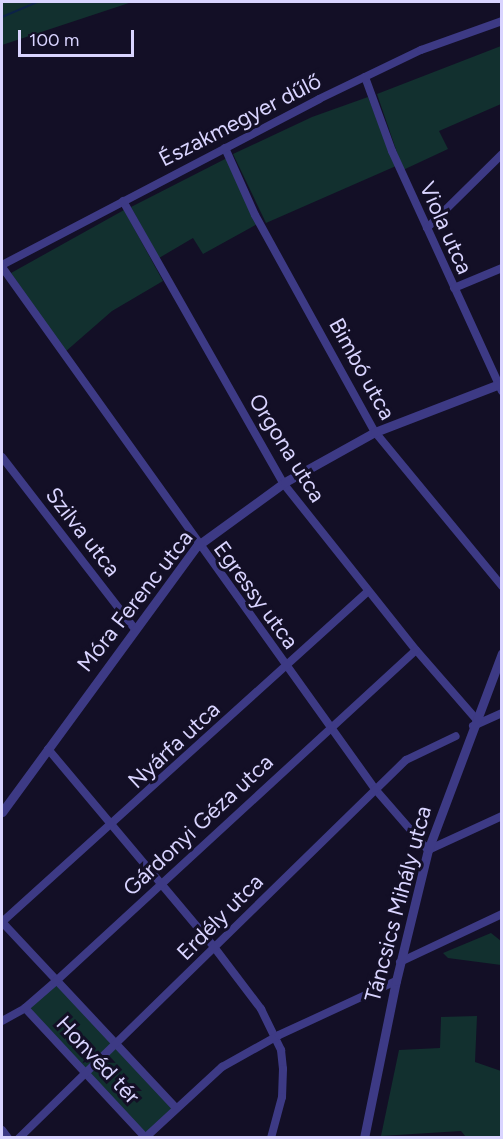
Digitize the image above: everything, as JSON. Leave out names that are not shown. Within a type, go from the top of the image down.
[{"type":"street","name":"Északmegyer dűlő","points":[[2,266],[365,77],[421,50],[501,21]]},
{"type":"street","name":"Viola utca","points":[[365,77],[392,151],[500,386]]},
{"type":"street","name":"Bimbó utca","points":[[225,148],[255,214],[375,432],[501,586]]},
{"type":"street","points":[[427,228],[501,154]]},
{"type":"street","name":"Orgona utca","points":[[123,201],[283,483],[475,723]]},
{"type":"street","name":"Egressy utca","points":[[2,266],[197,546],[285,667],[375,789],[428,850]]},
{"type":"street","points":[[454,288],[501,268]]},
{"type":"street","name":"Móra Ferenc utca","points":[[2,812],[197,546],[283,483],[375,432],[500,386]]},
{"type":"street","name":"Szilva utca","points":[[2,457],[135,629]]},
{"type":"street","name":"Nyárfa utca","points":[[2,922],[113,825],[368,591]]},
{"type":"street","name":"Gárdonyi Géza utca","points":[[2,1021],[25,1008],[55,982],[416,650]]},
{"type":"street","name":"Táncsics Mihály utca","points":[[364,1137],[400,962],[428,850],[501,653]]},
{"type":"street","points":[[475,723],[501,712]]},
{"type":"street","name":"Erdély utca","points":[[19,1137],[406,760],[456,736]]},
{"type":"street","points":[[48,749],[214,947],[261,1009],[276,1037],[282,1059],[282,1097],[271,1137]]},
{"type":"street","points":[[428,850],[501,816]]},
{"type":"street","points":[[400,962],[501,914]]},
{"type":"street","name":"Honvéd tér","points":[[2,922],[55,982],[175,1107]]},
{"type":"street","points":[[145,1137],[175,1107],[222,1067],[276,1037],[396,981]]},
{"type":"street","name":"Honvéd tér","points":[[25,1008],[145,1137]]},
{"type":"street","points":[[2,1130],[8,1137]]},
{"type":"green space","points":[[2,2],[132,2],[2,45]]},
{"type":"green space","points":[[501,46],[501,104],[439,131],[448,149],[403,170],[377,94]]},
{"type":"green space","points":[[368,97],[396,166],[266,223],[233,154],[312,117]]},
{"type":"green space","points":[[227,158],[259,223],[203,254],[193,238],[159,258],[131,207]]},
{"type":"green space","points":[[124,210],[163,281],[112,311],[65,352],[11,273]]},
{"type":"green space","points":[[491,933],[501,941],[501,965],[448,958],[443,953]]},
{"type":"green space","points":[[55,982],[175,1106],[146,1134],[26,1010]]},
{"type":"green space","points":[[477,1016],[475,1062],[501,1071],[501,1137],[466,1137],[461,1131],[381,1136],[399,1050],[440,1048],[441,1017]]},
{"type":"waterway","points":[[2,17],[37,2]]}]
